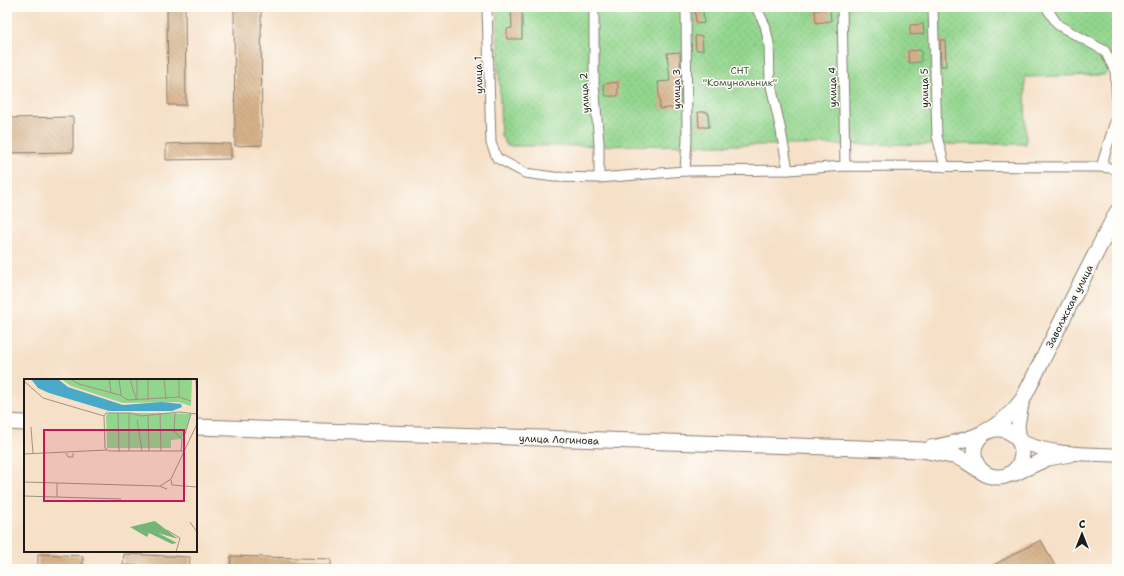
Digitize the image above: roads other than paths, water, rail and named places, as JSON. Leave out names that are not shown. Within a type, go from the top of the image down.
[{"type":"main road","name":"Заволжская улица","points":[[986,432],[1010,415],[1023,399],[1117,212]]},
{"type":"main road","points":[[7,422],[24,423]]},
{"type":"main road","name":"улица Логинова","points":[[197,427],[922,450]]},
{"type":"main road","points":[[922,450],[948,445],[998,429],[1006,430],[1012,433],[1020,441],[1023,452],[1019,466],[1008,476]]},
{"type":"main road","points":[[986,432],[977,442],[974,454],[978,466],[987,475]]},
{"type":"main road","points":[[922,450],[957,457],[987,475],[1001,478],[1048,458],[1070,454]]},
{"type":"street","name":"улица 1","points":[[487,7],[491,143],[497,158],[525,173],[554,177],[599,178]]},
{"type":"street","name":"улица 2","points":[[594,7],[594,84],[599,143],[599,178]]},
{"type":"street","name":"улица 3","points":[[685,171],[687,140],[686,7]]},
{"type":"street","points":[[756,7],[765,24],[769,44],[770,81],[788,170]]},
{"type":"street","name":"улица 4","points":[[842,7],[845,166]]},
{"type":"street","name":"улица 5","points":[[933,7],[937,136],[945,167]]},
{"type":"street","points":[[1046,7],[1058,26],[1105,51],[1114,71],[1117,103]]},
{"type":"street","points":[[1101,166],[1117,115]]},
{"type":"street","points":[[599,178],[685,171],[788,170],[845,166],[1101,166],[1117,170]]},
{"type":"street","points":[[1023,399],[1018,425],[1020,441],[1039,448],[1070,454],[1117,455]]},
{"type":"park label","name":"СНТ \"Комунальник\"","points":[[740,76]]}]
